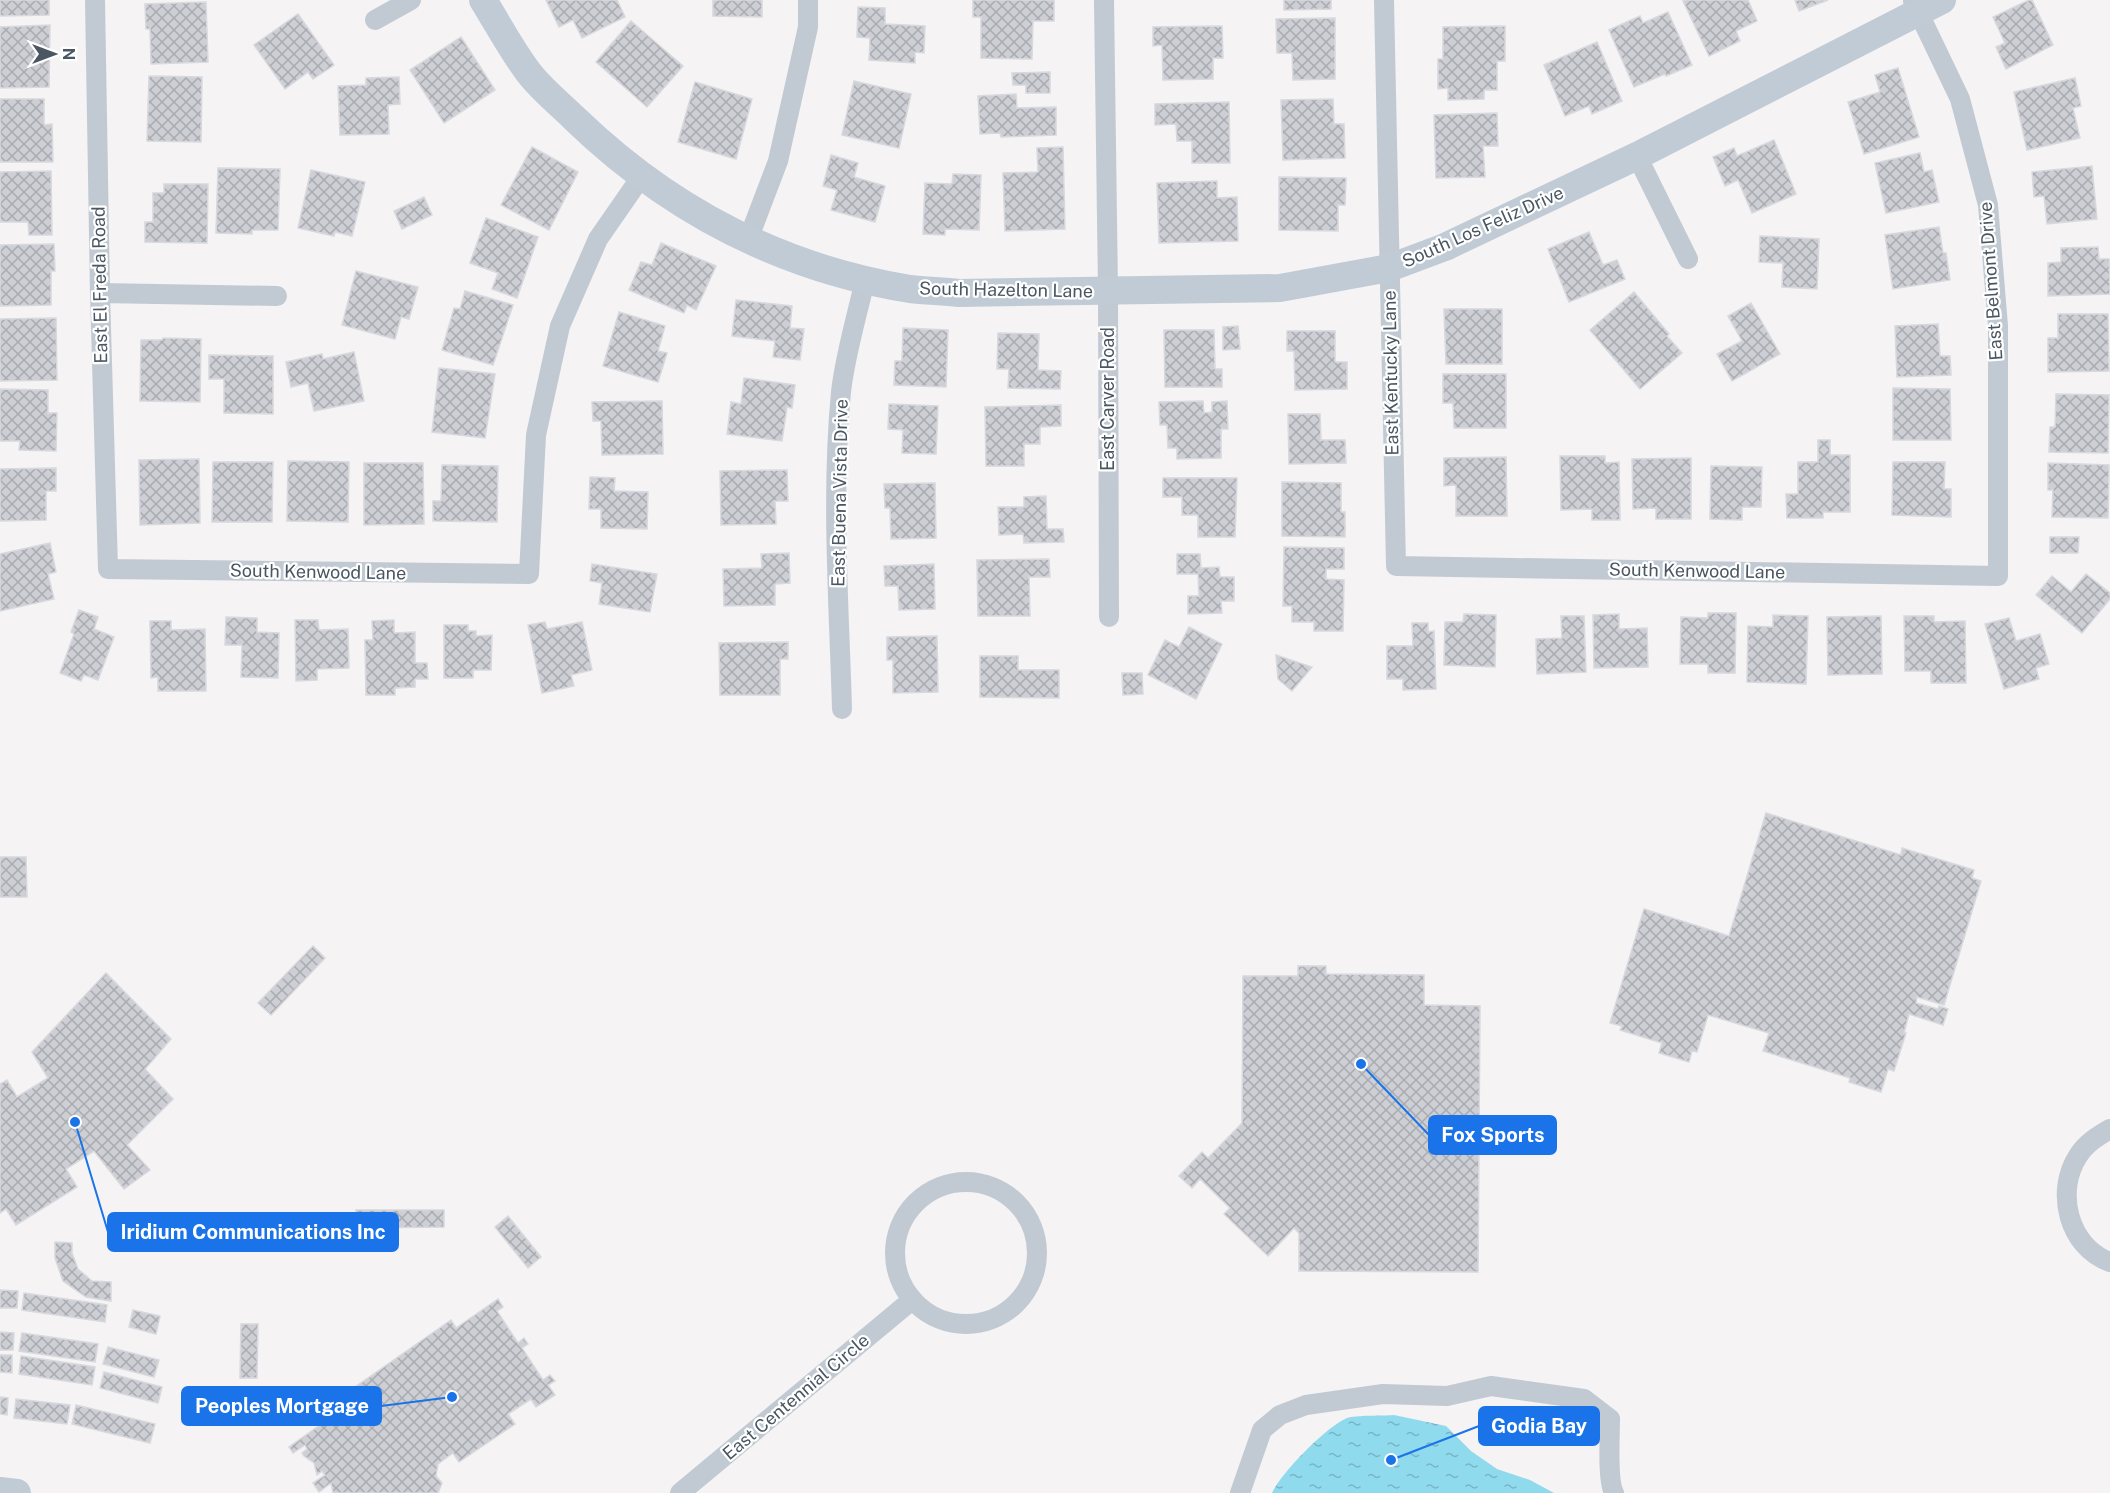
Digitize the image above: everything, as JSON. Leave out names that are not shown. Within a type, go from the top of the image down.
[{"type":"street","name":"East El Freda Road","points":[[95,0],[108,569]]},
{"type":"street","points":[[375,20],[411,0]]},
{"type":"street","name":"South Hazelton Lane","points":[[483,0],[529,74],[589,132],[641,177],[709,220],[748,240],[802,261],[865,280],[912,289],[959,293],[1108,291]]},
{"type":"street","points":[[748,240],[778,161],[808,27],[808,0]]},
{"type":"street","name":"East Carver Road","points":[[1104,0],[1109,617]]},
{"type":"street","name":"East Kentucky Lane","points":[[1384,0],[1395,566]]},
{"type":"street","name":"South Los Feliz Drive","points":[[1108,291],[1280,288],[1389,268],[1445,247],[1637,156],[1925,4]]},
{"type":"street","name":"East Belmont Drive","points":[[1925,4],[1960,99],[1988,205],[1998,326],[1998,576]]},
{"type":"street","points":[[1637,156],[1688,259]]},
{"type":"street","name":"South Kenwood Lane","points":[[108,569],[529,574],[536,435],[560,326],[598,239],[641,177]]},
{"type":"street","name":"East Buena Vista Drive","points":[[842,709],[836,485],[839,426],[842,390],[865,280]]},
{"type":"street","points":[[100,293],[277,296]]},
{"type":"street","name":"South Kenwood Lane","points":[[1395,566],[1998,576]]},
{"type":"street","points":[[2110,1129],[2094,1138],[2078,1155],[2069,1173],[2066,1193],[2068,1214],[2076,1233],[2089,1248],[2110,1262]]},
{"type":"street","points":[[965,1181],[988,1184],[1008,1195],[1025,1212],[1035,1234],[1037,1258],[1031,1281],[1018,1302],[999,1316],[977,1324],[953,1323],[930,1315],[912,1300],[900,1281],[894,1258],[897,1235],[906,1213],[922,1196],[942,1185],[965,1181]]},
{"type":"street","name":"East Centennial Circle","points":[[680,1493],[912,1300]]},
{"type":"street","points":[[1240,1493],[1262,1430],[1280,1415],[1306,1405],[1350,1398],[1383,1394],[1447,1396],[1491,1386],[1584,1400],[1610,1419],[1610,1474],[1614,1493]]},
{"type":"street","points":[[0,1491],[16,1493]]},
{"type":"water","points":[[1394,1415],[1446,1426],[1471,1451],[1497,1469],[1530,1480],[1554,1493],[1272,1493],[1294,1463],[1338,1423],[1351,1417]]},
{"type":"building","points":[[0,0],[49,0],[49,15],[0,16]]},
{"type":"building","points":[[546,0],[617,0],[625,17],[582,38],[573,20],[559,27]]},
{"type":"building","points":[[713,0],[762,0],[762,17],[713,16]]},
{"type":"building","points":[[973,0],[1054,0],[1054,21],[1033,21],[1032,59],[981,58],[981,17],[973,17]]},
{"type":"building","points":[[1284,0],[1331,0],[1331,9],[1284,10]]},
{"type":"building","points":[[1748,0],[1757,21],[1736,31],[1740,41],[1709,56],[1683,1]]},
{"type":"building","points":[[1795,0],[1828,0],[1799,11]]},
{"type":"building","points":[[2032,0],[2053,45],[2006,69],[1996,47],[2005,43],[1993,17]]},
{"type":"building","points":[[206,2],[208,62],[151,64],[150,29],[146,29],[145,4]]},
{"type":"building","points":[[858,7],[885,8],[885,24],[925,26],[924,53],[915,52],[915,63],[869,60],[870,38],[857,37]]},
{"type":"building","points":[[1668,12],[1692,65],[1634,87],[1609,30],[1640,16],[1643,23]]},
{"type":"building","points":[[298,14],[334,65],[313,79],[308,72],[285,89],[254,45]]},
{"type":"building","points":[[1335,18],[1335,79],[1293,80],[1292,53],[1277,53],[1276,19]]},
{"type":"building","points":[[631,21],[683,66],[647,107],[596,62]]},
{"type":"building","points":[[50,25],[49,87],[0,88],[0,27]]},
{"type":"building","points":[[1222,26],[1223,58],[1213,58],[1213,79],[1163,80],[1162,45],[1153,46],[1153,27]]},
{"type":"building","points":[[1505,26],[1505,61],[1497,61],[1497,90],[1484,90],[1484,99],[1448,100],[1448,88],[1438,89],[1438,59],[1443,59],[1443,27]]},
{"type":"building","points":[[461,37],[495,90],[444,123],[410,70]]},
{"type":"building","points":[[1597,42],[1622,101],[1592,114],[1589,106],[1565,116],[1544,65]]},
{"type":"building","points":[[1898,68],[1919,137],[1864,154],[1848,102],[1880,92],[1875,75]]},
{"type":"building","points":[[1050,72],[1050,93],[1026,93],[1026,85],[1013,85],[1012,73]]},
{"type":"building","points":[[149,76],[202,77],[201,142],[147,141]]},
{"type":"building","points":[[399,77],[400,104],[388,105],[389,134],[340,135],[338,86],[366,85],[366,78]]},
{"type":"building","points":[[2075,78],[2081,106],[2073,108],[2080,138],[2027,150],[2014,92]]},
{"type":"building","points":[[854,81],[911,94],[899,148],[842,135]]},
{"type":"building","points":[[695,82],[752,99],[736,159],[678,142]]},
{"type":"building","points":[[1016,94],[1017,108],[1056,107],[1056,135],[1001,137],[1000,133],[980,134],[978,96]]},
{"type":"building","points":[[0,99],[44,99],[44,125],[52,124],[53,162],[0,162]]},
{"type":"building","points":[[1333,99],[1334,124],[1344,124],[1345,158],[1283,160],[1281,100]]},
{"type":"building","points":[[1229,102],[1230,163],[1192,163],[1192,141],[1177,141],[1176,124],[1155,125],[1155,104]]},
{"type":"building","points":[[1497,113],[1498,146],[1483,146],[1485,177],[1436,178],[1434,115]]},
{"type":"building","points":[[1774,140],[1796,194],[1752,213],[1738,180],[1725,186],[1713,157],[1734,148],[1737,156]]},
{"type":"building","points":[[532,147],[578,172],[549,230],[501,205]]},
{"type":"building","points":[[1063,147],[1065,229],[1005,231],[1003,173],[1038,172],[1037,148]]},
{"type":"building","points":[[1920,153],[1924,172],[1932,170],[1939,202],[1886,213],[1875,163]]},
{"type":"building","points":[[831,155],[858,163],[854,177],[885,186],[875,222],[831,210],[837,190],[823,186]]},
{"type":"building","points":[[2092,166],[2097,219],[2047,224],[2044,196],[2034,197],[2032,172]]},
{"type":"building","points":[[218,168],[280,169],[278,230],[252,230],[252,234],[216,233]]},
{"type":"building","points":[[311,170],[365,182],[352,236],[335,232],[334,236],[298,228]]},
{"type":"building","points":[[51,171],[52,235],[29,235],[28,222],[0,222],[0,172]]},
{"type":"building","points":[[953,174],[981,175],[979,230],[945,229],[945,235],[923,234],[925,183],[952,184]]},
{"type":"building","points":[[1279,177],[1346,178],[1345,205],[1338,205],[1338,231],[1279,230]]},
{"type":"building","points":[[1217,181],[1217,198],[1237,197],[1238,241],[1159,243],[1157,183]]},
{"type":"building","points":[[164,184],[208,184],[207,243],[145,242],[145,222],[153,222],[153,193],[164,193]]},
{"type":"building","points":[[424,197],[432,215],[402,229],[394,211]]},
{"type":"building","points":[[486,218],[538,237],[517,298],[492,289],[498,273],[470,263]]},
{"type":"building","points":[[1939,227],[1950,280],[1893,289],[1885,235]]},
{"type":"building","points":[[1589,232],[1603,265],[1617,260],[1625,279],[1569,302],[1548,249]]},
{"type":"building","points":[[1760,236],[1819,239],[1817,289],[1782,287],[1783,263],[1759,262]]},
{"type":"building","points":[[661,243],[716,266],[696,310],[687,305],[684,313],[629,290],[641,262],[652,265]]},
{"type":"building","points":[[54,244],[55,271],[51,271],[51,305],[0,306],[0,245]]},
{"type":"building","points":[[2098,247],[2099,259],[2109,259],[2110,294],[2048,296],[2048,263],[2061,262],[2061,248]]},
{"type":"building","points":[[356,271],[418,287],[409,319],[401,317],[395,339],[342,325]]},
{"type":"building","points":[[465,291],[513,305],[493,365],[442,350],[454,308],[460,309]]},
{"type":"building","points":[[1634,292],[1682,353],[1640,389],[1590,330]]},
{"type":"building","points":[[736,300],[792,306],[790,328],[804,329],[800,360],[773,357],[775,341],[732,336]]},
{"type":"building","points":[[1751,303],[1780,354],[1732,381],[1717,354],[1742,341],[1728,316]]},
{"type":"building","points":[[1444,309],[1502,309],[1502,364],[1446,364]]},
{"type":"building","points":[[619,312],[665,326],[658,351],[667,353],[658,382],[603,366]]},
{"type":"building","points":[[2058,314],[2108,314],[2109,371],[2048,372],[2048,338],[2058,338]]},
{"type":"building","points":[[56,318],[57,380],[0,381],[0,319]]},
{"type":"building","points":[[1938,324],[1940,356],[1950,356],[1951,375],[1897,377],[1895,326]]},
{"type":"building","points":[[1238,326],[1240,349],[1223,350],[1223,327]]},
{"type":"building","points":[[903,328],[948,330],[946,387],[894,385],[895,361],[902,361]]},
{"type":"building","points":[[1164,330],[1214,330],[1215,369],[1222,369],[1222,387],[1165,387]]},
{"type":"building","points":[[1287,331],[1335,331],[1335,362],[1347,362],[1347,389],[1295,390],[1294,351],[1287,351]]},
{"type":"building","points":[[998,333],[1039,334],[1038,370],[1061,371],[1060,389],[1008,388],[1009,369],[997,369]]},
{"type":"building","points":[[163,338],[201,339],[200,402],[140,401],[141,340],[162,340]]},
{"type":"building","points":[[354,352],[364,401],[314,411],[308,383],[291,387],[286,362],[322,354],[323,359]]},
{"type":"building","points":[[209,355],[273,356],[273,414],[224,413],[224,379],[209,379]]},
{"type":"building","points":[[439,368],[495,374],[485,438],[432,432]]},
{"type":"building","points":[[1443,374],[1506,374],[1506,428],[1454,428],[1453,403],[1443,403]]},
{"type":"building","points":[[744,378],[795,385],[792,408],[787,407],[782,441],[727,434],[731,402],[741,404]]},
{"type":"building","points":[[1893,388],[1950,389],[1951,440],[1893,440]]},
{"type":"building","points":[[0,389],[48,390],[48,413],[57,413],[56,451],[19,450],[20,441],[0,441]]},
{"type":"building","points":[[2056,394],[2109,395],[2108,453],[2049,452],[2050,427],[2055,427]]},
{"type":"building","points":[[662,401],[663,454],[602,455],[601,421],[593,421],[592,402]]},
{"type":"building","points":[[1203,401],[1204,413],[1212,412],[1212,402],[1227,401],[1228,429],[1221,429],[1221,458],[1177,459],[1177,448],[1168,448],[1167,425],[1160,425],[1159,402]]},
{"type":"building","points":[[889,404],[938,406],[936,454],[902,453],[903,430],[888,429]]},
{"type":"building","points":[[1061,405],[1061,426],[1040,427],[1040,444],[1024,444],[1024,466],[986,466],[985,407]]},
{"type":"building","points":[[1288,414],[1320,414],[1321,440],[1345,440],[1346,463],[1289,464]]},
{"type":"building","points":[[1818,440],[1830,440],[1830,455],[1850,455],[1850,512],[1823,512],[1823,518],[1787,518],[1786,494],[1798,494],[1798,462],[1818,462]]},
{"type":"building","points":[[1560,456],[1605,456],[1605,463],[1619,462],[1620,520],[1592,520],[1592,509],[1561,510]]},
{"type":"building","points":[[1506,457],[1507,516],[1456,516],[1456,485],[1444,486],[1444,458]]},
{"type":"building","points":[[1691,458],[1691,519],[1656,519],[1656,508],[1633,509],[1632,459]]},
{"type":"building","points":[[199,459],[200,523],[140,525],[139,460]]},
{"type":"building","points":[[288,461],[349,462],[348,522],[287,521]]},
{"type":"building","points":[[213,462],[273,462],[272,522],[212,522]]},
{"type":"building","points":[[1893,462],[1945,462],[1944,489],[1951,489],[1951,517],[1892,515]]},
{"type":"building","points":[[364,463],[423,463],[424,524],[364,525]]},
{"type":"building","points":[[2048,463],[2109,465],[2108,518],[2052,517],[2053,490],[2048,490]]},
{"type":"building","points":[[442,465],[498,466],[497,522],[433,521],[433,501],[441,501]]},
{"type":"building","points":[[1711,466],[1762,467],[1761,507],[1742,507],[1742,520],[1710,519]]},
{"type":"building","points":[[56,468],[56,491],[46,491],[46,520],[0,521],[0,469]]},
{"type":"building","points":[[787,470],[788,501],[775,501],[776,524],[721,525],[720,471]]},
{"type":"building","points":[[590,477],[615,478],[614,491],[648,492],[647,529],[601,528],[601,509],[589,509]]},
{"type":"building","points":[[1163,478],[1237,478],[1235,537],[1198,537],[1198,515],[1182,515],[1182,497],[1163,497]]},
{"type":"building","points":[[1282,482],[1341,483],[1341,512],[1345,512],[1345,537],[1282,536]]},
{"type":"building","points":[[935,483],[936,538],[891,539],[890,508],[885,508],[884,484]]},
{"type":"building","points":[[1046,496],[1047,529],[1063,529],[1064,542],[1024,543],[1023,534],[999,535],[998,507],[1024,507],[1024,497]]},
{"type":"building","points":[[2050,537],[2079,537],[2078,553],[2050,553]]},
{"type":"building","points":[[50,543],[56,572],[48,574],[54,599],[0,611],[0,554]]},
{"type":"building","points":[[1284,547],[1344,548],[1344,569],[1326,569],[1326,579],[1344,580],[1343,631],[1314,631],[1314,622],[1292,622],[1292,606],[1283,606]]},
{"type":"building","points":[[789,553],[790,583],[775,584],[775,605],[724,606],[723,569],[762,568],[761,554]]},
{"type":"building","points":[[1177,554],[1200,554],[1201,568],[1219,567],[1220,577],[1234,577],[1234,601],[1221,601],[1222,613],[1188,614],[1188,596],[1199,596],[1198,574],[1177,574]]},
{"type":"building","points":[[1049,559],[1050,577],[1029,577],[1030,616],[978,616],[977,560]]},
{"type":"building","points":[[592,564],[657,574],[650,612],[599,604],[602,583],[590,581]]},
{"type":"building","points":[[934,564],[935,609],[899,610],[898,586],[885,586],[884,566]]},
{"type":"building","points":[[2086,574],[2110,593],[2110,599],[2082,633],[2036,595],[2052,576],[2071,592]]},
{"type":"building","points":[[79,610],[98,617],[94,629],[114,637],[98,680],[84,675],[81,681],[60,673],[74,634],[71,632]]},
{"type":"building","points":[[1708,613],[1736,613],[1735,673],[1708,673],[1708,664],[1680,664],[1681,617],[1708,618]]},
{"type":"building","points":[[1464,614],[1496,615],[1495,667],[1444,665],[1445,622],[1463,622]]},
{"type":"building","points":[[1619,614],[1619,629],[1647,628],[1648,667],[1594,668],[1593,615]]},
{"type":"building","points":[[1773,615],[1808,616],[1806,684],[1747,682],[1748,626],[1773,627]]},
{"type":"building","points":[[1561,616],[1584,616],[1586,672],[1537,674],[1536,639],[1562,638]]},
{"type":"building","points":[[1881,616],[1882,674],[1828,675],[1827,617]]},
{"type":"building","points":[[1904,616],[1934,616],[1934,622],[1965,621],[1966,683],[1931,683],[1931,671],[1905,671]]},
{"type":"building","points":[[226,617],[257,618],[257,632],[279,633],[278,678],[241,677],[242,645],[225,645]]},
{"type":"building","points":[[2009,618],[2016,641],[2040,634],[2049,664],[2036,668],[2039,679],[2004,689],[1985,624]]},
{"type":"building","points":[[295,620],[318,620],[319,630],[348,629],[349,668],[317,669],[317,680],[296,681]]},
{"type":"building","points":[[394,620],[394,633],[415,632],[415,663],[427,663],[428,679],[415,679],[415,687],[395,688],[395,695],[366,695],[365,640],[373,640],[372,621]]},
{"type":"building","points":[[150,621],[171,621],[171,630],[205,629],[206,691],[158,691],[158,677],[151,678]]},
{"type":"building","points":[[545,622],[547,629],[582,622],[592,670],[571,675],[574,686],[542,693],[528,625]]},
{"type":"building","points":[[1412,623],[1428,623],[1428,632],[1434,631],[1436,689],[1403,690],[1403,679],[1387,679],[1387,646],[1413,646]]},
{"type":"building","points":[[444,625],[468,625],[468,631],[476,631],[476,636],[492,635],[491,670],[473,670],[473,678],[444,678]]},
{"type":"building","points":[[1189,627],[1222,644],[1196,699],[1148,675],[1165,640],[1179,647]]},
{"type":"building","points":[[937,636],[938,692],[893,693],[893,660],[887,660],[887,637]]},
{"type":"building","points":[[788,642],[788,659],[780,659],[780,695],[720,695],[719,643]]},
{"type":"building","points":[[1276,655],[1312,667],[1292,691],[1278,679]]},
{"type":"building","points":[[980,656],[1018,656],[1018,670],[1059,670],[1059,698],[980,697]]},
{"type":"building","points":[[1122,673],[1142,673],[1143,694],[1123,695]]},
{"type":"building","points":[[1766,813],[1901,855],[1902,848],[1974,870],[1972,878],[1981,881],[1944,1005],[1917,997],[1916,1003],[1938,1009],[1939,1006],[1948,1009],[1943,1025],[1909,1014],[1904,1033],[1906,1033],[1894,1071],[1888,1069],[1881,1092],[1849,1082],[1850,1078],[1763,1051],[1769,1033],[1708,1015],[1697,1052],[1692,1051],[1689,1062],[1659,1053],[1662,1043],[1620,1030],[1622,1026],[1610,1023],[1644,909],[1729,936]]},
{"type":"building","points":[[0,857],[26,857],[27,897],[0,897]]},
{"type":"building","points":[[313,946],[325,958],[271,1015],[258,1003]]},
{"type":"building","points":[[1298,966],[1326,966],[1326,974],[1424,975],[1424,1005],[1480,1006],[1478,1272],[1299,1271],[1299,1233],[1294,1228],[1268,1256],[1224,1214],[1230,1208],[1200,1179],[1192,1188],[1179,1176],[1202,1152],[1208,1158],[1242,1123],[1243,976],[1298,976]]},
{"type":"building","points":[[106,973],[171,1039],[145,1069],[173,1099],[127,1145],[150,1170],[124,1189],[94,1151],[66,1169],[77,1187],[16,1225],[6,1209],[0,1213],[0,1084],[7,1080],[17,1097],[48,1078],[32,1052]]},
{"type":"building","points":[[356,1210],[444,1210],[444,1227],[356,1228]]},
{"type":"building","points":[[508,1216],[541,1257],[528,1268],[495,1227]]},
{"type":"building","points":[[55,1242],[72,1243],[72,1253],[78,1269],[92,1281],[111,1282],[111,1301],[86,1297],[63,1281],[55,1258]]},
{"type":"building","points":[[0,1290],[18,1291],[17,1308],[0,1308]]},
{"type":"building","points":[[24,1293],[107,1305],[105,1322],[22,1310]]},
{"type":"building","points":[[498,1299],[503,1307],[497,1311],[518,1343],[524,1338],[528,1344],[522,1348],[543,1380],[550,1375],[555,1381],[548,1385],[555,1395],[536,1407],[531,1399],[508,1414],[515,1424],[459,1462],[453,1453],[438,1464],[436,1476],[442,1483],[438,1493],[333,1493],[331,1483],[319,1492],[313,1483],[325,1475],[322,1471],[317,1475],[314,1463],[302,1453],[307,1449],[305,1445],[293,1453],[289,1447],[354,1401],[348,1392],[451,1320],[456,1328]]},
{"type":"building","points":[[133,1310],[160,1316],[156,1334],[129,1327]]},
{"type":"building","points":[[241,1324],[258,1324],[257,1378],[240,1378]]},
{"type":"building","points":[[0,1332],[14,1333],[13,1350],[0,1350]]},
{"type":"building","points":[[22,1333],[98,1344],[95,1362],[19,1351]]},
{"type":"building","points":[[108,1347],[159,1360],[154,1377],[103,1364]]},
{"type":"building","points":[[0,1355],[12,1355],[12,1373],[0,1372]]},
{"type":"building","points":[[21,1356],[95,1367],[92,1385],[19,1374]]},
{"type":"building","points":[[104,1372],[162,1387],[158,1403],[100,1388]]},
{"type":"building","points":[[0,1397],[8,1398],[7,1415],[0,1414]]},
{"type":"building","points":[[16,1399],[70,1405],[67,1424],[14,1418]]},
{"type":"building","points":[[76,1405],[155,1424],[150,1443],[72,1424]]},
{"type":"place","name":"Fox Sports","points":[[1361,1064]]},
{"type":"place","name":"Iridium Communications Inc","points":[[75,1122]]},
{"type":"place","name":"Peoples Mortgage","points":[[452,1397]]},
{"type":"place","name":"Godia Bay","points":[[1391,1460]]}]
